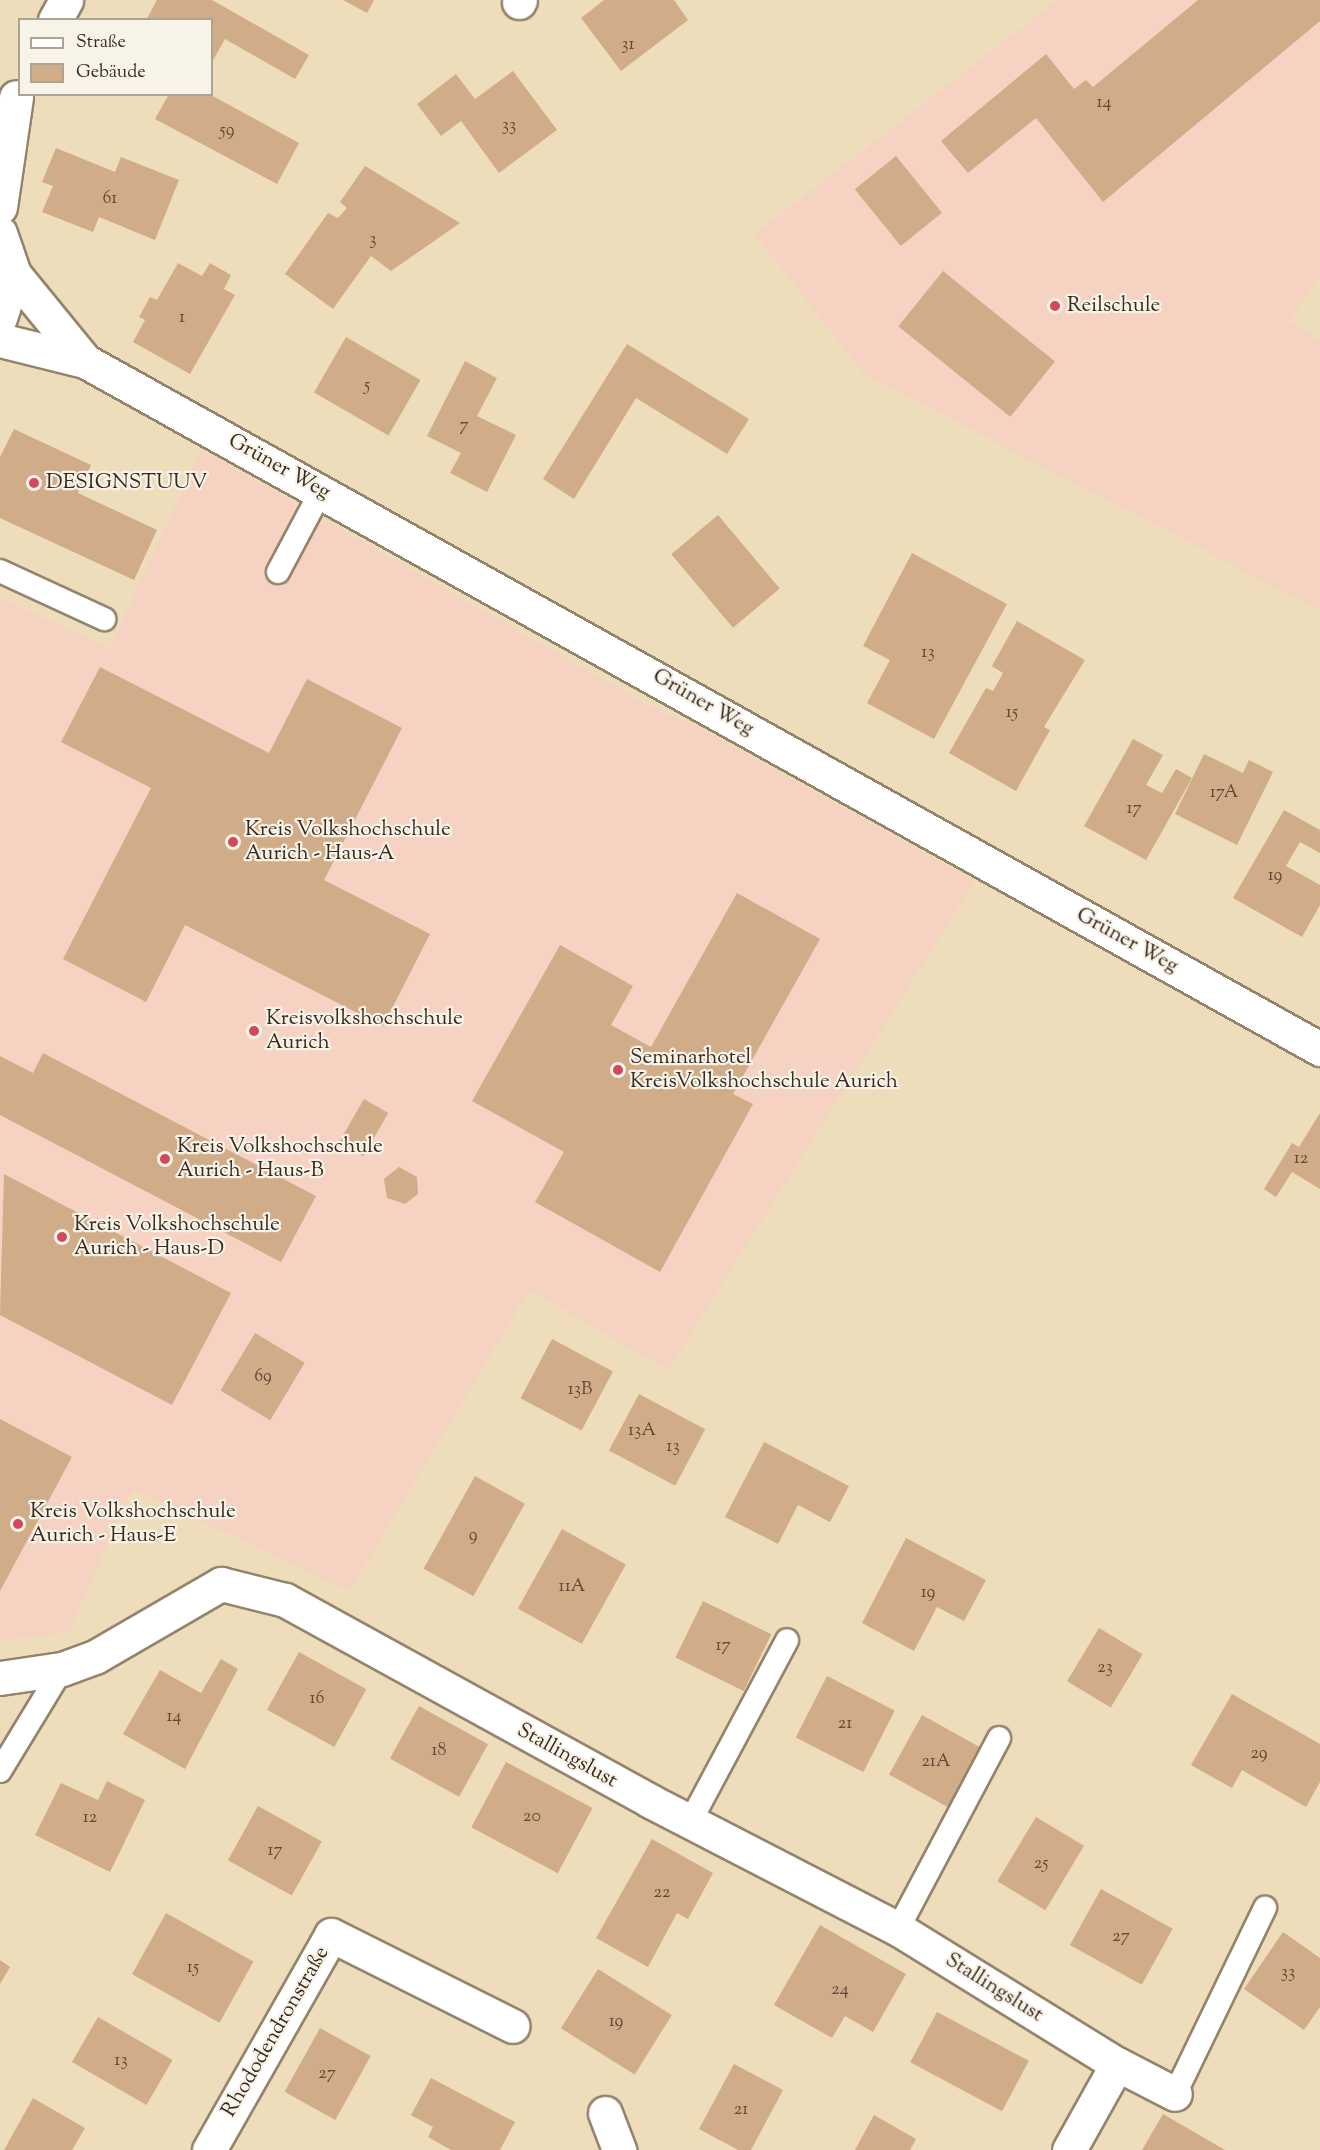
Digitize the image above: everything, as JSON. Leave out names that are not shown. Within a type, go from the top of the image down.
[{"type":"street","points":[[56,18],[66,0]]},
{"type":"street","points":[[0,207],[12,101]]},
{"type":"street","points":[[0,233],[14,274],[0,318]]},
{"type":"street","name":"Grüner Weg","points":[[14,274],[85,361]]},
{"type":"street","name":"Grüner Weg","points":[[0,340],[85,361],[321,490],[1320,1048]]},
{"type":"street","name":"Stallingslust","points":[[0,1678],[62,1669],[95,1657],[221,1584],[285,1600],[690,1822],[898,1929],[1117,2064],[1175,2094]]},
{"type":"street","name":"Rhododendronstraße","points":[[209,2150],[331,1935],[513,2026]]},
{"type":"street","points":[[1069,2150],[1117,2064]]},
{"type":"street","points":[[605,2113],[619,2150]]},
{"type":"lane","points":[[278,572],[321,490]]},
{"type":"lane","points":[[0,571],[104,619]]},
{"type":"lane","points":[[690,1822],[787,1640]]},
{"type":"lane","points":[[0,1771],[62,1669]]},
{"type":"lane","points":[[898,1929],[999,1738]]},
{"type":"lane","points":[[1175,2094],[1265,1908]]},
{"type":"shaded area","name":"Reilschule","points":[[1058,0],[1320,0],[1320,275],[1289,322],[1320,340],[1320,610],[864,374],[755,234]]},
{"type":"shaded area","points":[[201,449],[645,704],[690,723],[975,881],[668,1370],[529,1290],[350,1591],[132,1489],[69,1632],[0,1641],[0,597],[109,649]]},
{"type":"building","points":[[157,0],[212,0],[309,55],[295,79],[225,39],[213,60],[213,18],[147,18]]},
{"type":"building","points":[[343,0],[374,0],[367,13]]},
{"type":"building","points":[[604,0],[674,0],[688,20],[621,71],[581,18]]},
{"type":"building","points":[[1198,0],[1320,0],[1320,21],[1103,202],[1036,118],[968,173],[941,141],[1046,54],[1074,89],[1086,80],[1093,87]]},
{"type":"building","points":[[513,71],[557,130],[499,173],[461,121],[441,136],[417,104],[456,74],[475,99]]},
{"type":"building","points":[[168,96],[213,96],[299,143],[277,184],[155,119]]},
{"type":"building","points":[[56,148],[115,172],[121,157],[179,180],[155,240],[99,217],[93,232],[42,212],[53,186],[42,182]]},
{"type":"building","points":[[896,156],[942,213],[901,246],[855,189]]},
{"type":"building","points":[[365,166],[460,223],[391,271],[371,256],[333,309],[285,274],[328,213],[338,218],[347,208],[340,202]]},
{"type":"building","points":[[178,263],[202,276],[210,263],[231,275],[224,289],[235,295],[190,374],[133,342],[145,320],[139,317],[150,297],[157,300]]},
{"type":"building","points":[[943,271],[1055,362],[1010,417],[898,326]]},
{"type":"building","points":[[346,337],[420,380],[388,435],[314,392]]},
{"type":"building","points":[[627,344],[749,419],[727,454],[636,398],[574,499],[543,479]]},
{"type":"building","points":[[465,361],[497,378],[477,416],[516,435],[487,492],[450,473],[461,453],[427,436]]},
{"type":"building","points":[[14,429],[91,465],[78,493],[157,530],[134,580],[0,518],[0,457]]},
{"type":"building","points":[[718,515],[780,589],[733,628],[671,554]]},
{"type":"building","points":[[912,553],[1007,604],[934,739],[867,703],[890,660],[863,646]]},
{"type":"building","points":[[1017,621],[1085,660],[1044,727],[1050,730],[1016,791],[949,753],[986,688],[993,691],[1003,673],[992,666]]},
{"type":"building","name":"Kreis Volkshochschule Aurich - Haus-A","points":[[100,667],[269,753],[307,679],[402,728],[324,880],[430,934],[383,1026],[185,925],[146,1002],[63,959],[151,788],[61,742]]},
{"type":"building","points":[[1133,739],[1163,755],[1146,785],[1162,793],[1176,769],[1192,778],[1146,860],[1084,826]]},
{"type":"building","points":[[1204,754],[1243,773],[1249,760],[1273,772],[1237,845],[1175,814]]},
{"type":"building","points":[[1284,810],[1320,830],[1320,853],[1300,842],[1286,866],[1320,885],[1320,905],[1302,937],[1233,898]]},
{"type":"building","name":"Seminarhotel KreisVolkshochschule Aurich","points":[[737,893],[820,939],[733,1094],[753,1104],[660,1272],[535,1202],[564,1152],[472,1101],[560,945],[633,986],[611,1025],[651,1047]]},
{"type":"building","name":"Kreis Volkshochschule Aurich - Haus-B","points":[[43,1053],[316,1196],[281,1262],[0,1115],[0,1056],[33,1073]]},
{"type":"building","points":[[364,1099],[388,1113],[363,1156],[339,1142]]},
{"type":"building","points":[[1320,1113],[1320,1189],[1292,1172],[1276,1197],[1264,1189],[1292,1143],[1299,1147]]},
{"type":"building","points":[[399,1167],[417,1177],[418,1194],[405,1204],[387,1198],[384,1179]]},
{"type":"building","name":"Kreis Volkshochschule Aurich - Haus-D","points":[[4,1174],[231,1293],[172,1405],[0,1315]]},
{"type":"building","points":[[255,1333],[305,1363],[270,1420],[220,1390]]},
{"type":"building","points":[[552,1339],[613,1371],[581,1431],[521,1398]]},
{"type":"building","points":[[639,1394],[705,1429],[675,1486],[609,1451]]},
{"type":"building","name":"Kreis Volkshochschule Aurich - Haus-E","points":[[0,1419],[72,1457],[0,1591]]},
{"type":"building","points":[[764,1442],[849,1486],[830,1522],[798,1505],[778,1544],[725,1517]]},
{"type":"building","points":[[475,1476],[525,1504],[473,1596],[424,1569]]},
{"type":"building","points":[[562,1529],[626,1564],[582,1644],[518,1609]]},
{"type":"building","points":[[906,1538],[986,1580],[964,1621],[937,1607],[914,1651],[862,1623]]},
{"type":"building","points":[[703,1601],[771,1634],[744,1691],[675,1658]]},
{"type":"building","points":[[1099,1628],[1143,1654],[1111,1707],[1067,1681]]},
{"type":"building","points":[[299,1652],[366,1689],[334,1747],[267,1710]]},
{"type":"building","points":[[221,1659],[238,1669],[185,1769],[123,1734],[160,1670],[201,1693]]},
{"type":"building","points":[[827,1676],[895,1711],[863,1772],[796,1737]]},
{"type":"building","points":[[1232,1694],[1320,1744],[1320,1782],[1306,1807],[1242,1770],[1232,1788],[1191,1765]]},
{"type":"building","points":[[419,1706],[488,1744],[459,1797],[390,1758]]},
{"type":"building","points":[[922,1715],[984,1749],[951,1809],[889,1774]]},
{"type":"building","points":[[506,1762],[593,1808],[558,1873],[471,1827]]},
{"type":"building","points":[[107,1781],[145,1800],[110,1872],[35,1835],[61,1783],[98,1800]]},
{"type":"building","points":[[258,1806],[322,1841],[292,1896],[228,1860]]},
{"type":"building","points":[[1036,1817],[1084,1846],[1045,1910],[997,1881]]},
{"type":"building","points":[[652,1839],[713,1873],[688,1919],[677,1913],[648,1967],[596,1938]]},
{"type":"building","points":[[1101,1889],[1173,1929],[1142,1985],[1070,1945]]},
{"type":"building","points":[[166,1913],[253,1961],[220,2023],[132,1974]]},
{"type":"building","points":[[820,1925],[906,1974],[873,2032],[845,2016],[832,2038],[774,2005]]},
{"type":"building","points":[[1283,1932],[1320,1958],[1320,2007],[1304,2030],[1244,1989]]},
{"type":"building","points":[[0,1960],[10,1967],[0,1984]]},
{"type":"building","points":[[598,1969],[672,2015],[635,2074],[561,2028]]},
{"type":"building","points":[[937,2012],[1029,2061],[1002,2111],[910,2062]]},
{"type":"building","points":[[98,2017],[172,2060],[146,2105],[72,2062]]},
{"type":"building","points":[[320,2028],[371,2056],[335,2120],[285,2092]]},
{"type":"building","points":[[734,2064],[783,2090],[751,2150],[738,2150],[699,2129]]},
{"type":"building","points":[[431,2078],[515,2122],[500,2150],[451,2150],[428,2137],[433,2127],[411,2115]]},
{"type":"building","points":[[33,2098],[85,2128],[72,2150],[4,2150]]},
{"type":"building","points":[[1163,2114],[1225,2150],[1142,2150]]},
{"type":"building","points":[[874,2115],[916,2139],[910,2150],[855,2150]]},
{"type":"place","name":"Reilschule","points":[[1055,306]]},
{"type":"place","name":"DESIGNSTUUV","points":[[34,483]]},
{"type":"place","name":"Kreis Volkshochschule Aurich - Haus-A","points":[[233,842]]},
{"type":"place","name":"Kreisvolkshochschule Aurich","points":[[254,1031]]},
{"type":"place","name":"Seminarhotel KreisVolkshochschule Aurich","points":[[618,1070]]},
{"type":"place","name":"Kreis Volkshochschule Aurich - Haus-B","points":[[165,1159]]},
{"type":"place","name":"Kreis Volkshochschule Aurich - Haus-D","points":[[62,1237]]},
{"type":"place","name":"Kreis Volkshochschule Aurich - Haus-E","points":[[18,1524]]}]
